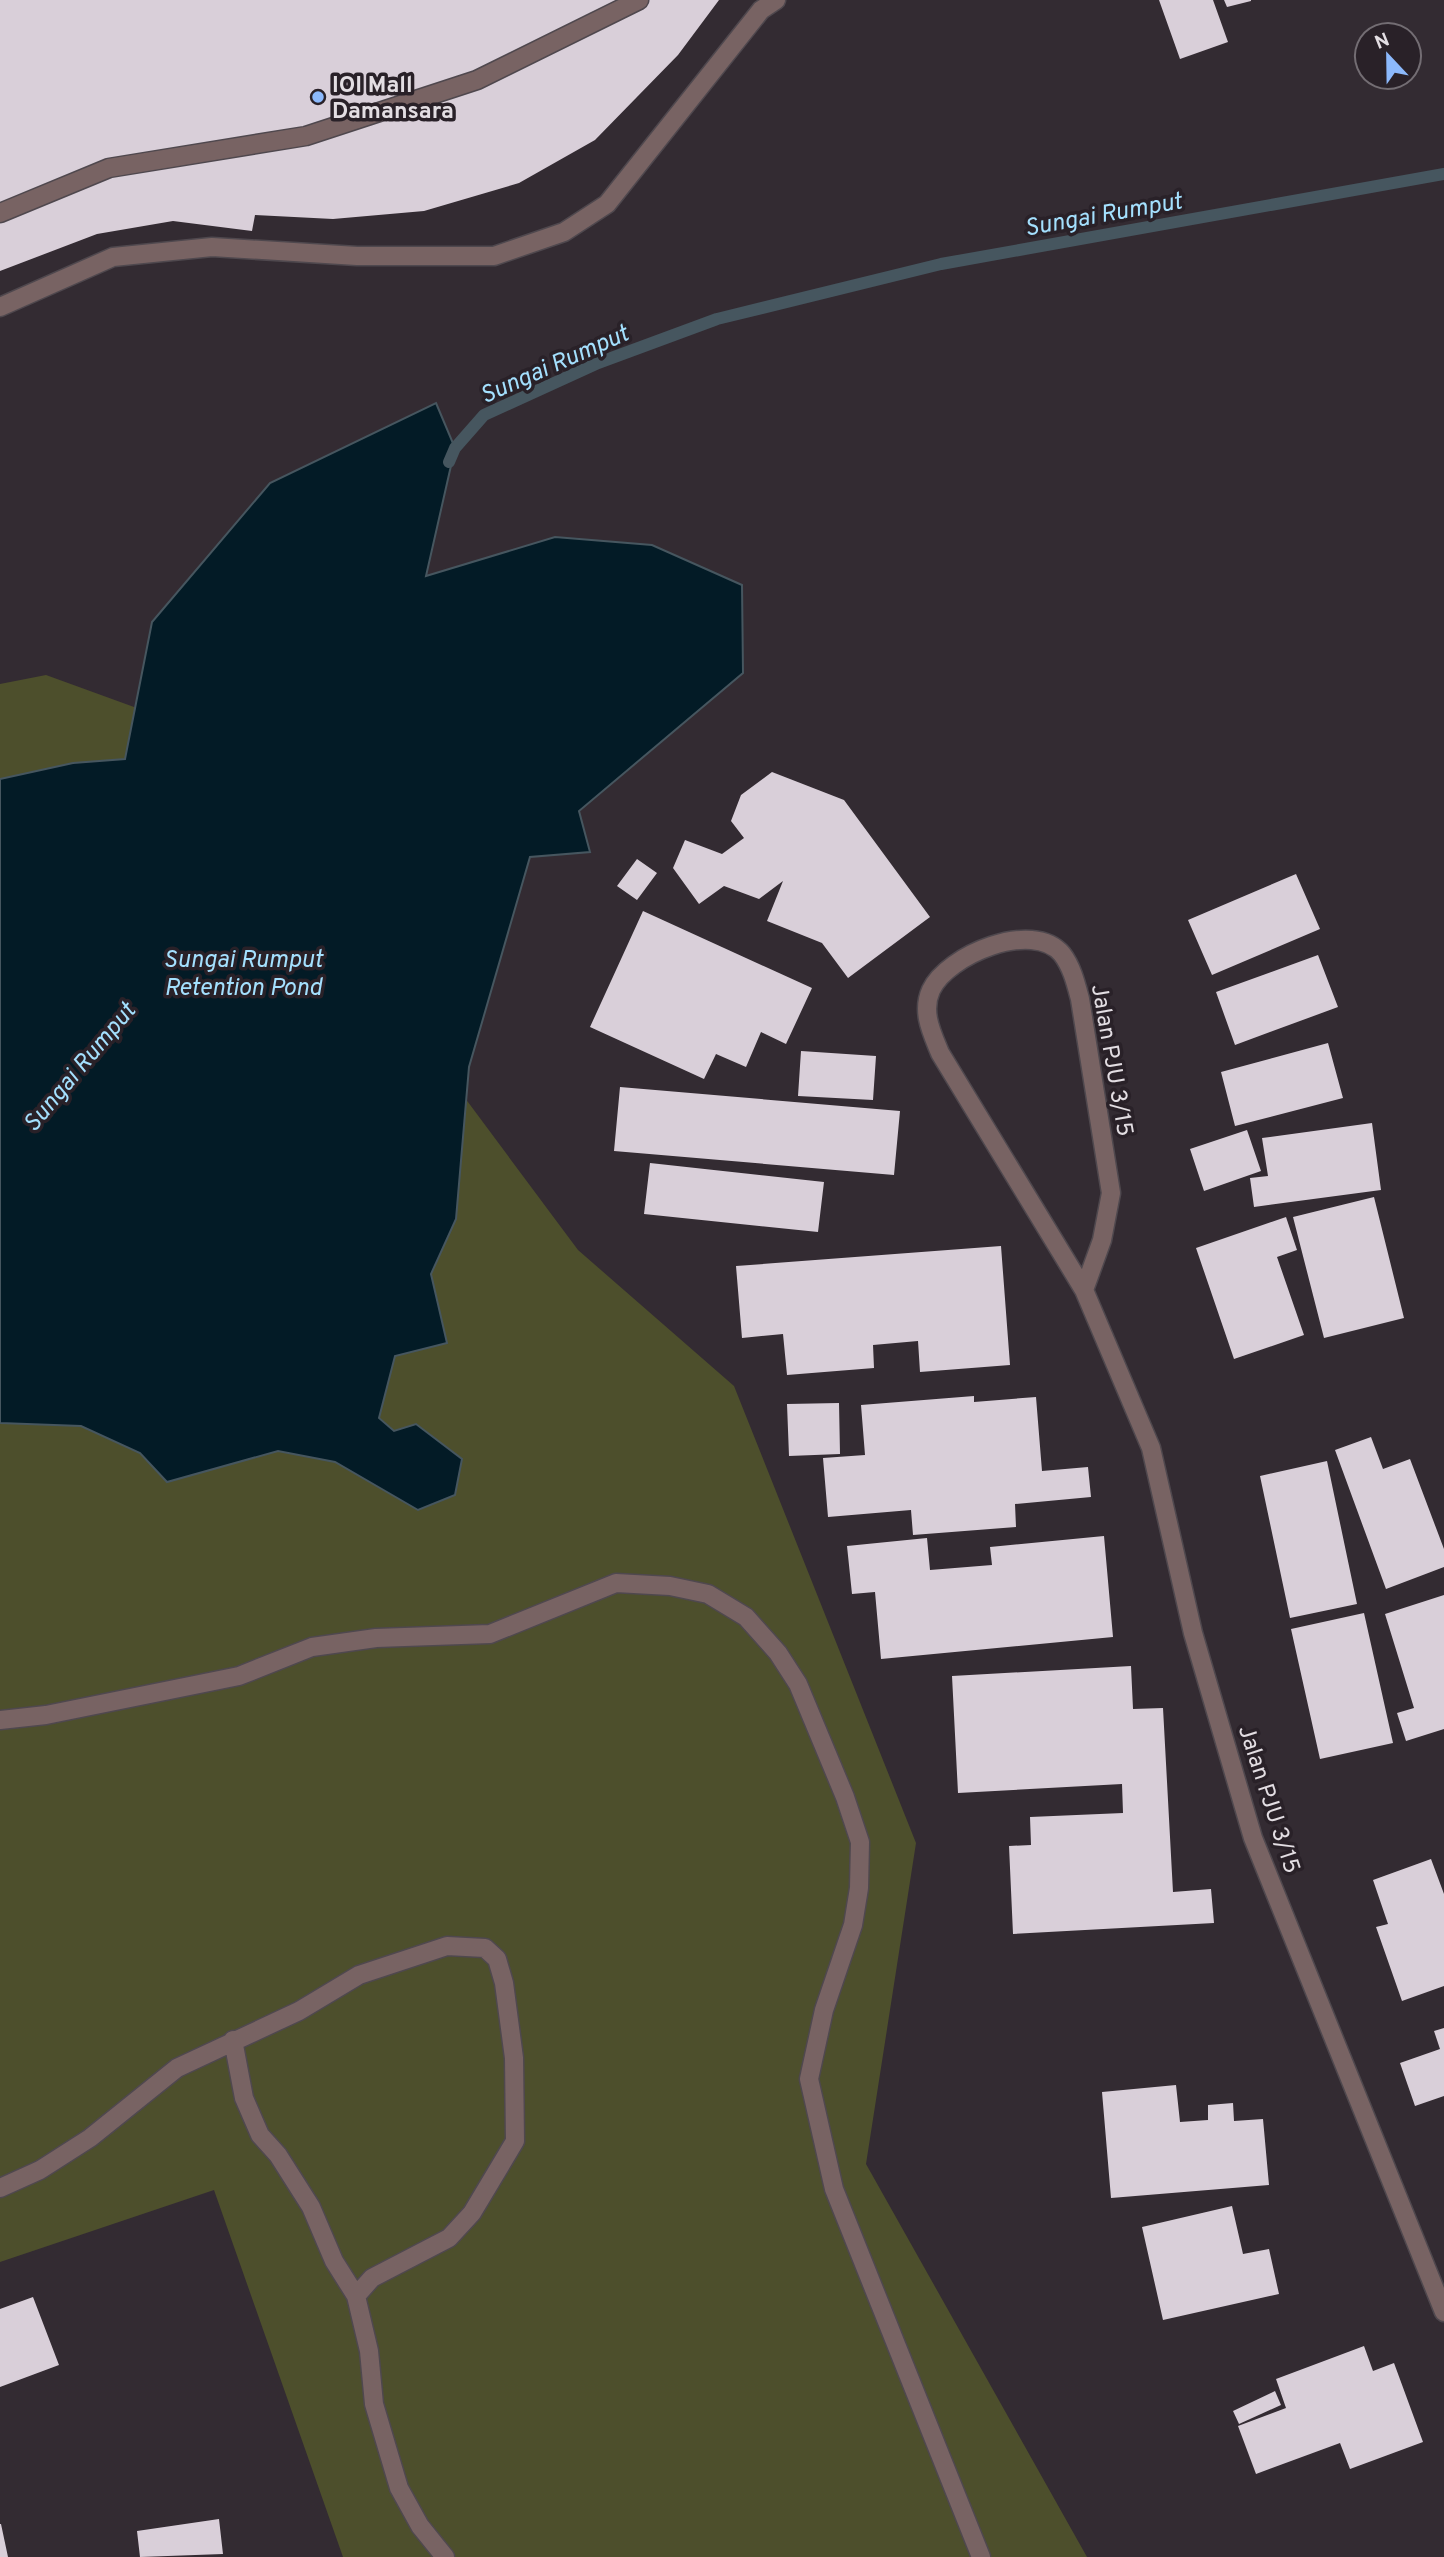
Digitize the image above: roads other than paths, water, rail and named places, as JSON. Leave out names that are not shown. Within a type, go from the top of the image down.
[{"type":"street","points":[[0,213],[109,167],[306,136],[477,80],[639,0]]},
{"type":"street","points":[[0,307],[113,257],[212,247],[357,257],[494,256],[564,232],[607,204],[761,10],[776,0]]},
{"type":"street","name":"Jalan PJU 3/15","points":[[1084,1290],[1102,1240],[1111,1193],[1080,999],[1072,971],[1061,953],[1045,943],[1005,942],[946,969],[930,991],[926,1020],[940,1053],[1084,1290],[1151,1448],[1193,1633],[1253,1838],[1444,2312]]},
{"type":"street","points":[[0,1720],[46,1715],[239,1676],[312,1647],[376,1637],[490,1634],[616,1583],[670,1586],[708,1594],[746,1617],[778,1653],[798,1684],[845,1797],[860,1842],[859,1888],[853,1925],[824,2010],[809,2079],[834,2189],[981,2557]]},
{"type":"street","points":[[0,2188],[40,2169],[90,2138],[177,2068],[299,2011],[359,1975],[447,1946],[485,1948],[497,1959],[504,1983],[514,2058],[515,2141],[472,2213],[449,2238],[372,2277],[356,2296]]},
{"type":"street","points":[[233,2040],[244,2098],[260,2135],[304,2196],[334,2261],[356,2296],[369,2351],[374,2404],[390,2463],[399,2488],[420,2526],[445,2557]]},
{"type":"water","name":"Sungai Rumput Retention Pond","points":[[436,403],[455,448],[426,576],[555,537],[652,545],[742,585],[743,673],[579,811],[590,852],[530,857],[469,1067],[456,1219],[431,1274],[447,1343],[395,1356],[379,1418],[394,1431],[416,1424],[462,1459],[455,1495],[418,1510],[335,1462],[278,1451],[167,1482],[140,1453],[81,1426],[0,1423],[0,779],[73,763],[125,759],[152,622],[270,483]]},
{"type":"waterway","name":"Sungai Rumput","points":[[449,462],[455,448],[484,415],[598,363],[717,319],[941,264],[1444,174]]},
{"type":"place","name":"IOI Mall Damansara","points":[[318,97]]}]
